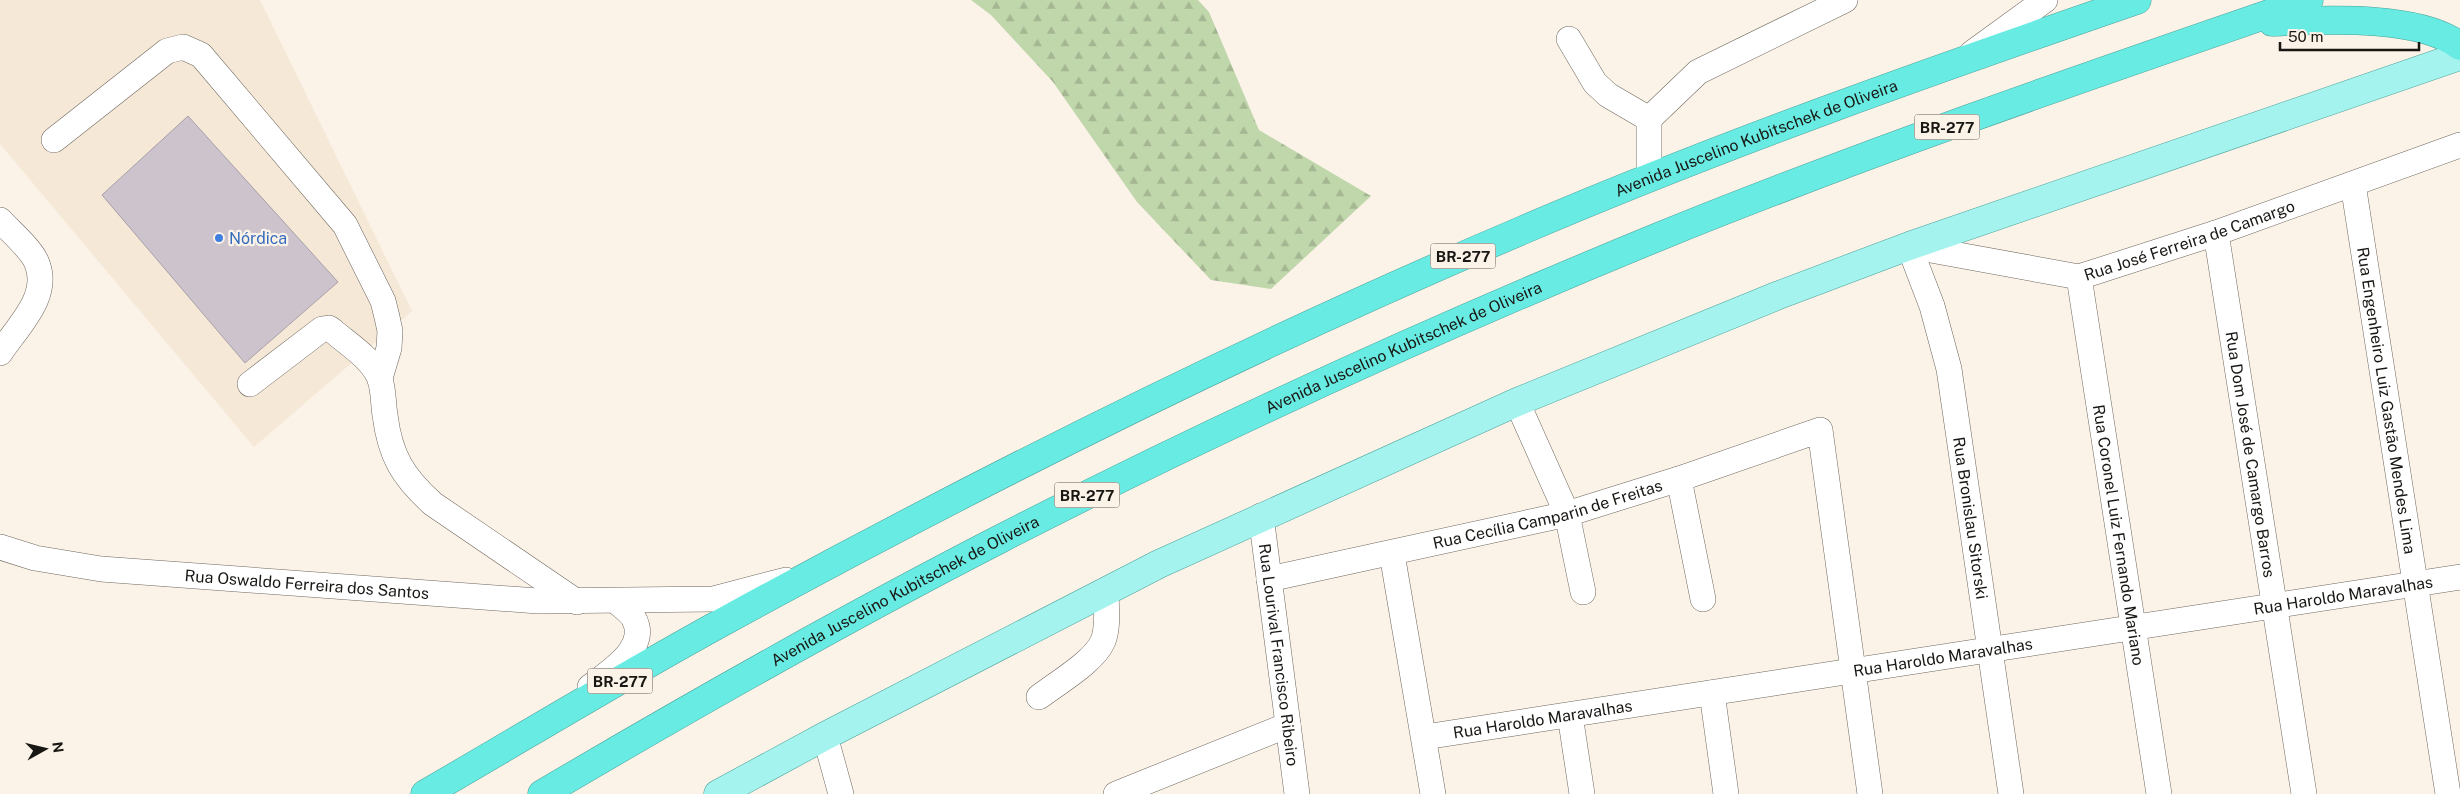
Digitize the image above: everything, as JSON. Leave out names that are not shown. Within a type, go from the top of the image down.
[{"type":"highway","name":"Avenida Juscelino Kubitschek de Oliveira","points":[[425,794],[816,572],[969,491],[1212,371],[1476,250],[1649,179],[1800,120],[1964,60],[2137,0]]},
{"type":"highway","name":"Avenida Juscelino Kubitschek de Oliveira","points":[[542,794],[781,656],[999,539],[1207,436],[1368,363],[1654,239],[1800,180],[2309,0]]},
{"type":"highway","points":[[2243,23],[2361,21],[2401,26],[2434,33],[2460,46]]},
{"type":"main road","points":[[718,794],[825,736],[1106,590],[1261,516],[1517,402],[1770,298],[1909,246],[2460,56]]},
{"type":"street","points":[[1649,179],[1650,119],[1698,72],[1845,0]]},
{"type":"street","points":[[1964,60],[2045,0]]},
{"type":"street","points":[[1569,39],[1595,83],[1608,95],[1650,119]]},
{"type":"street","points":[[54,140],[167,51],[183,47],[201,55],[345,225],[383,302],[387,318],[389,348],[380,378]]},
{"type":"street","name":"Rua José Ferreira de Camargo","points":[[1909,246],[2079,277],[2216,233],[2460,145]]},
{"type":"street","name":"Rua Engenheiro Luiz Gastão Mendes Lima","points":[[2353,184],[2448,794]]},
{"type":"street","points":[[0,220],[36,260],[41,279],[38,297],[0,353]]},
{"type":"street","name":"Rua Dom José de Camargo Barros","points":[[2216,233],[2304,794]]},
{"type":"street","name":"Rua Bronislau Sitorski","points":[[1909,246],[1942,336],[1949,369],[2010,794]]},
{"type":"street","name":"Rua Coronel Luiz Fernando Mariano","points":[[2079,277],[2159,794]]},
{"type":"street","points":[[250,384],[322,329],[329,328],[372,365],[380,378],[390,445],[400,468],[414,487],[433,504],[576,602]]},
{"type":"street","points":[[1517,402],[1567,514],[1583,592]]},
{"type":"street","name":"Rua Cecília Camparin de Freitas","points":[[1269,579],[1392,554],[1415,545],[1567,514],[1679,479],[1820,430],[1853,671]]},
{"type":"street","points":[[1679,479],[1703,599]]},
{"type":"street","name":"Rua Lourival Francisco Ribeiro","points":[[1261,516],[1297,794]]},
{"type":"street","name":"Rua Oswaldo Ferreira dos Santos","points":[[0,547],[35,558],[101,569],[493,599],[576,602],[713,599],[816,572]]},
{"type":"street","points":[[1392,554],[1434,794]]},
{"type":"street","name":"Rua Haroldo Maravalhas","points":[[1425,737],[2460,577]]},
{"type":"street","points":[[1039,697],[1094,655],[1103,641],[1106,628],[1106,590]]},
{"type":"street","points":[[536,730],[621,663],[631,652],[637,641],[637,628],[632,616],[616,600]]},
{"type":"street","points":[[1853,671],[1870,794]]},
{"type":"street","points":[[1712,693],[1726,794]]},
{"type":"street","points":[[1570,715],[1582,794]]},
{"type":"street","points":[[1116,794],[1288,725]]},
{"type":"street","points":[[825,736],[841,794]]},
{"type":"shaded area","points":[[0,0],[260,0],[412,311],[254,447],[0,144]]},
{"type":"green space","points":[[971,0],[1198,0],[1209,12],[1259,130],[1371,196],[1271,289],[1211,280],[1137,202],[1053,82],[991,15]]},
{"type":"building","name":"Nórdica","points":[[188,116],[338,282],[245,363],[102,195]]},
{"type":"place","name":"Nórdica","points":[[219,238]]}]
